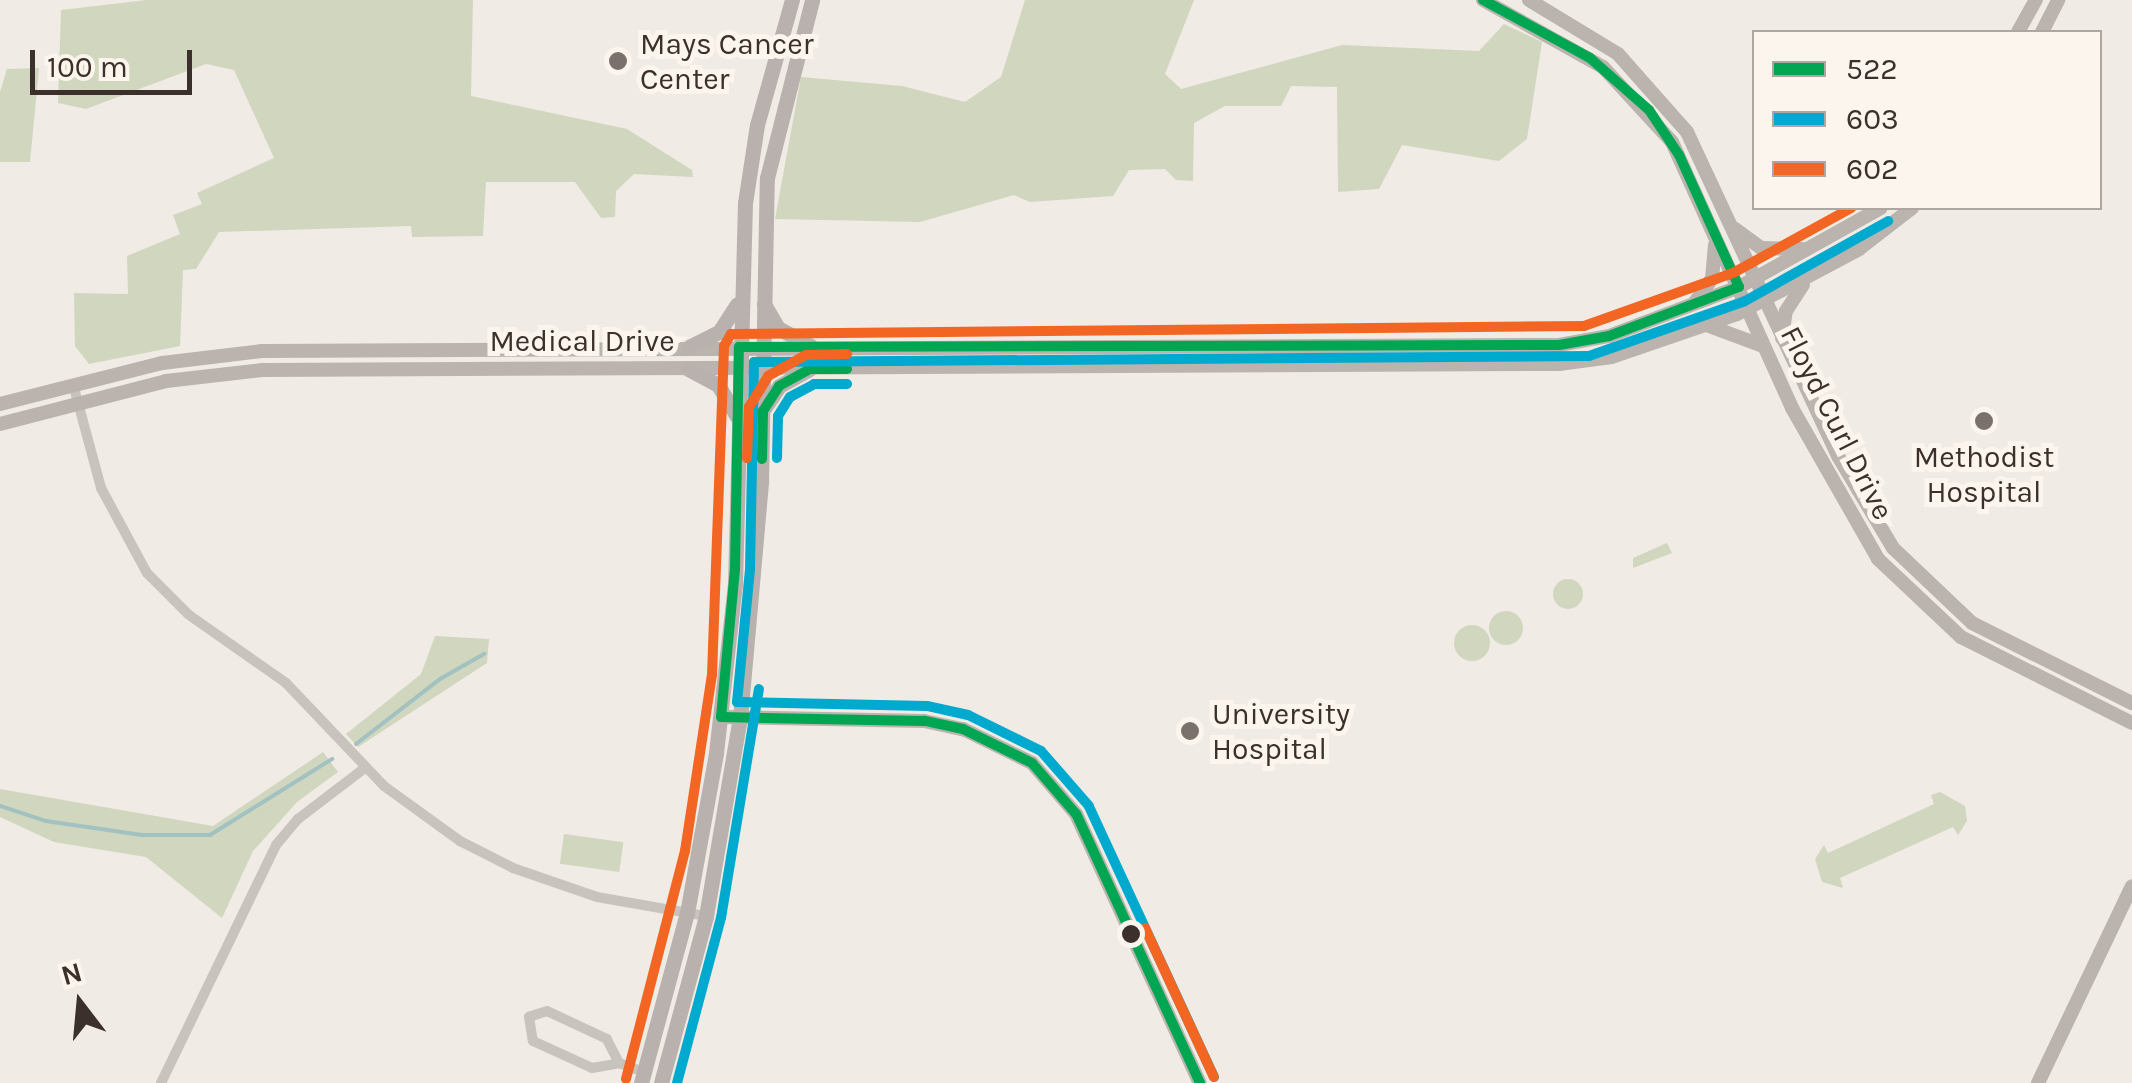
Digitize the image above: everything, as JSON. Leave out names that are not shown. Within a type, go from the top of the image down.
[{"type":"main road","points":[[643,1077],[687,913],[721,717],[732,627],[739,301],[756,125],[792,0]]},
{"type":"main road","points":[[661,1083],[706,916],[740,718],[763,410],[762,302],[770,163],[812,0]]},
{"type":"main road","points":[[689,347],[719,332],[739,301]]},
{"type":"main road","points":[[762,302],[778,328],[812,346]]},
{"type":"main road","points":[[688,369],[720,387],[739,420]]},
{"type":"main road","points":[[763,410],[779,386],[810,369]]},
{"type":"street","name":"Floyd Curl Drive","points":[[1483,0],[1590,58],[1649,110],[1672,142],[1765,347],[1842,501],[1904,587],[1994,658],[2132,723]]},
{"type":"street","name":"Floyd Curl Drive","points":[[1530,0],[1603,42],[1687,132],[1782,339],[1858,492],[1918,574],[2002,642],[2132,703]]},
{"type":"street","points":[[2019,30],[2036,0]]},
{"type":"street","points":[[2043,30],[2058,0]]},
{"type":"street","points":[[1590,58],[1603,42]]},
{"type":"street","name":"Medical Drive","points":[[0,404],[162,363],[262,351],[1434,346],[1587,341],[1739,287],[1878,210]]},
{"type":"street","name":"Medical Drive","points":[[0,424],[166,382],[263,370],[1434,364],[1612,357],[1708,326],[1765,300],[1810,277],[1909,210]]},
{"type":"street","points":[[1730,225],[1761,248],[1813,247]]},
{"type":"street","points":[[1691,307],[1715,270],[1714,234]]},
{"type":"street","points":[[1782,339],[1786,311],[1810,277]]},
{"type":"street","points":[[1708,326],[1743,333],[1765,347]]},
{"type":"street","points":[[1434,346],[1434,364]]},
{"type":"street","points":[[73,384],[100,488],[148,573],[189,615],[286,683],[365,768],[460,841],[512,868],[597,897],[706,916]]},
{"type":"street","points":[[721,717],[924,722],[963,728],[1032,763],[1076,814],[1200,1083]]},
{"type":"street","points":[[160,1083],[276,844],[298,819],[365,768]]},
{"type":"street","points":[[2038,1083],[2132,886]]},
{"type":"street","points":[[619,1063],[592,1068],[533,1040],[529,1017],[547,1011],[607,1039],[619,1063],[643,1077]]},
{"type":"green space","points":[[147,0],[473,0],[471,96],[627,129],[692,170],[693,177],[634,174],[616,191],[615,217],[601,218],[575,182],[486,182],[483,236],[412,237],[411,226],[219,232],[196,269],[183,270],[180,346],[89,364],[75,346],[74,293],[128,294],[127,256],[180,234],[173,215],[202,204],[197,193],[274,158],[234,70],[206,64],[86,109],[58,103],[61,10]]},
{"type":"green space","points":[[1025,0],[1194,0],[1165,74],[1181,89],[1342,45],[1479,51],[1504,24],[1542,42],[1527,139],[1499,161],[1402,145],[1379,189],[1338,192],[1337,87],[1291,86],[1281,106],[1225,106],[1194,123],[1193,181],[1176,180],[1165,169],[1129,170],[1113,196],[1030,202],[1014,195],[920,222],[775,219],[801,77],[902,86],[965,102],[1001,77]]},
{"type":"green space","points":[[39,68],[30,162],[0,162],[0,92],[7,69]]},
{"type":"green space","points":[[1667,543],[1672,553],[1633,568],[1633,558]]},
{"type":"green space","points":[[1568,579],[1579,583],[1583,594],[1579,605],[1568,609],[1557,605],[1553,594],[1557,583]]},
{"type":"green space","points":[[1506,611],[1518,616],[1523,628],[1518,640],[1506,645],[1494,640],[1489,628],[1494,616]]},
{"type":"green space","points":[[1472,625],[1485,630],[1490,643],[1485,656],[1472,661],[1459,656],[1454,643],[1459,630]]},
{"type":"green space","points":[[435,636],[489,639],[487,663],[358,747],[346,734],[421,674]]},
{"type":"green space","points":[[323,752],[338,772],[297,802],[253,851],[222,918],[146,857],[54,842],[0,817],[0,789],[213,826]]},
{"type":"green space","points":[[1940,792],[1965,806],[1967,821],[1958,835],[1953,827],[1840,878],[1843,888],[1822,882],[1815,859],[1824,845],[1828,853],[1934,804],[1931,795]]},
{"type":"green space","points":[[564,834],[623,842],[619,872],[560,864]]},
{"type":"waterway","points":[[356,744],[440,679],[484,654]]},
{"type":"waterway","points":[[0,806],[46,821],[142,835],[210,835],[332,759]]},
{"type":"transit line","name":"522","points":[[1200,1083],[1076,814],[1032,763],[963,729],[924,721],[721,717],[735,569],[739,347],[1559,345],[1609,336],[1739,287],[1679,155],[1649,110],[1590,58],[1483,0]]},
{"type":"transit line","name":"602","points":[[626,1079],[685,851],[712,675],[724,346],[731,334],[1584,326],[1733,273],[1847,210]]},
{"type":"transit line","name":"603","points":[[1214,1077],[1089,806],[1041,751],[968,715],[927,706],[737,702],[750,569],[754,362],[1589,356],[1745,301],[1888,221]]},
{"type":"transit line","name":"602","points":[[747,458],[749,407],[768,376],[806,355],[847,354]]},
{"type":"transit line","name":"522","points":[[762,459],[763,411],[779,386],[810,369],[847,369]]},
{"type":"transit line","name":"603","points":[[777,458],[778,416],[790,397],[814,384],[847,384]]},
{"type":"transit line","name":"603","points":[[677,1083],[721,918],[759,689]]},
{"type":"transit line","name":"602","points":[[1145,928],[1214,1077]]},
{"type":"place","name":"Mays Cancer Center","points":[[618,61]]},
{"type":"place","name":"Methodist Hospital","points":[[1984,421]]},
{"type":"place","name":"University Hospital","points":[[1190,731]]}]
